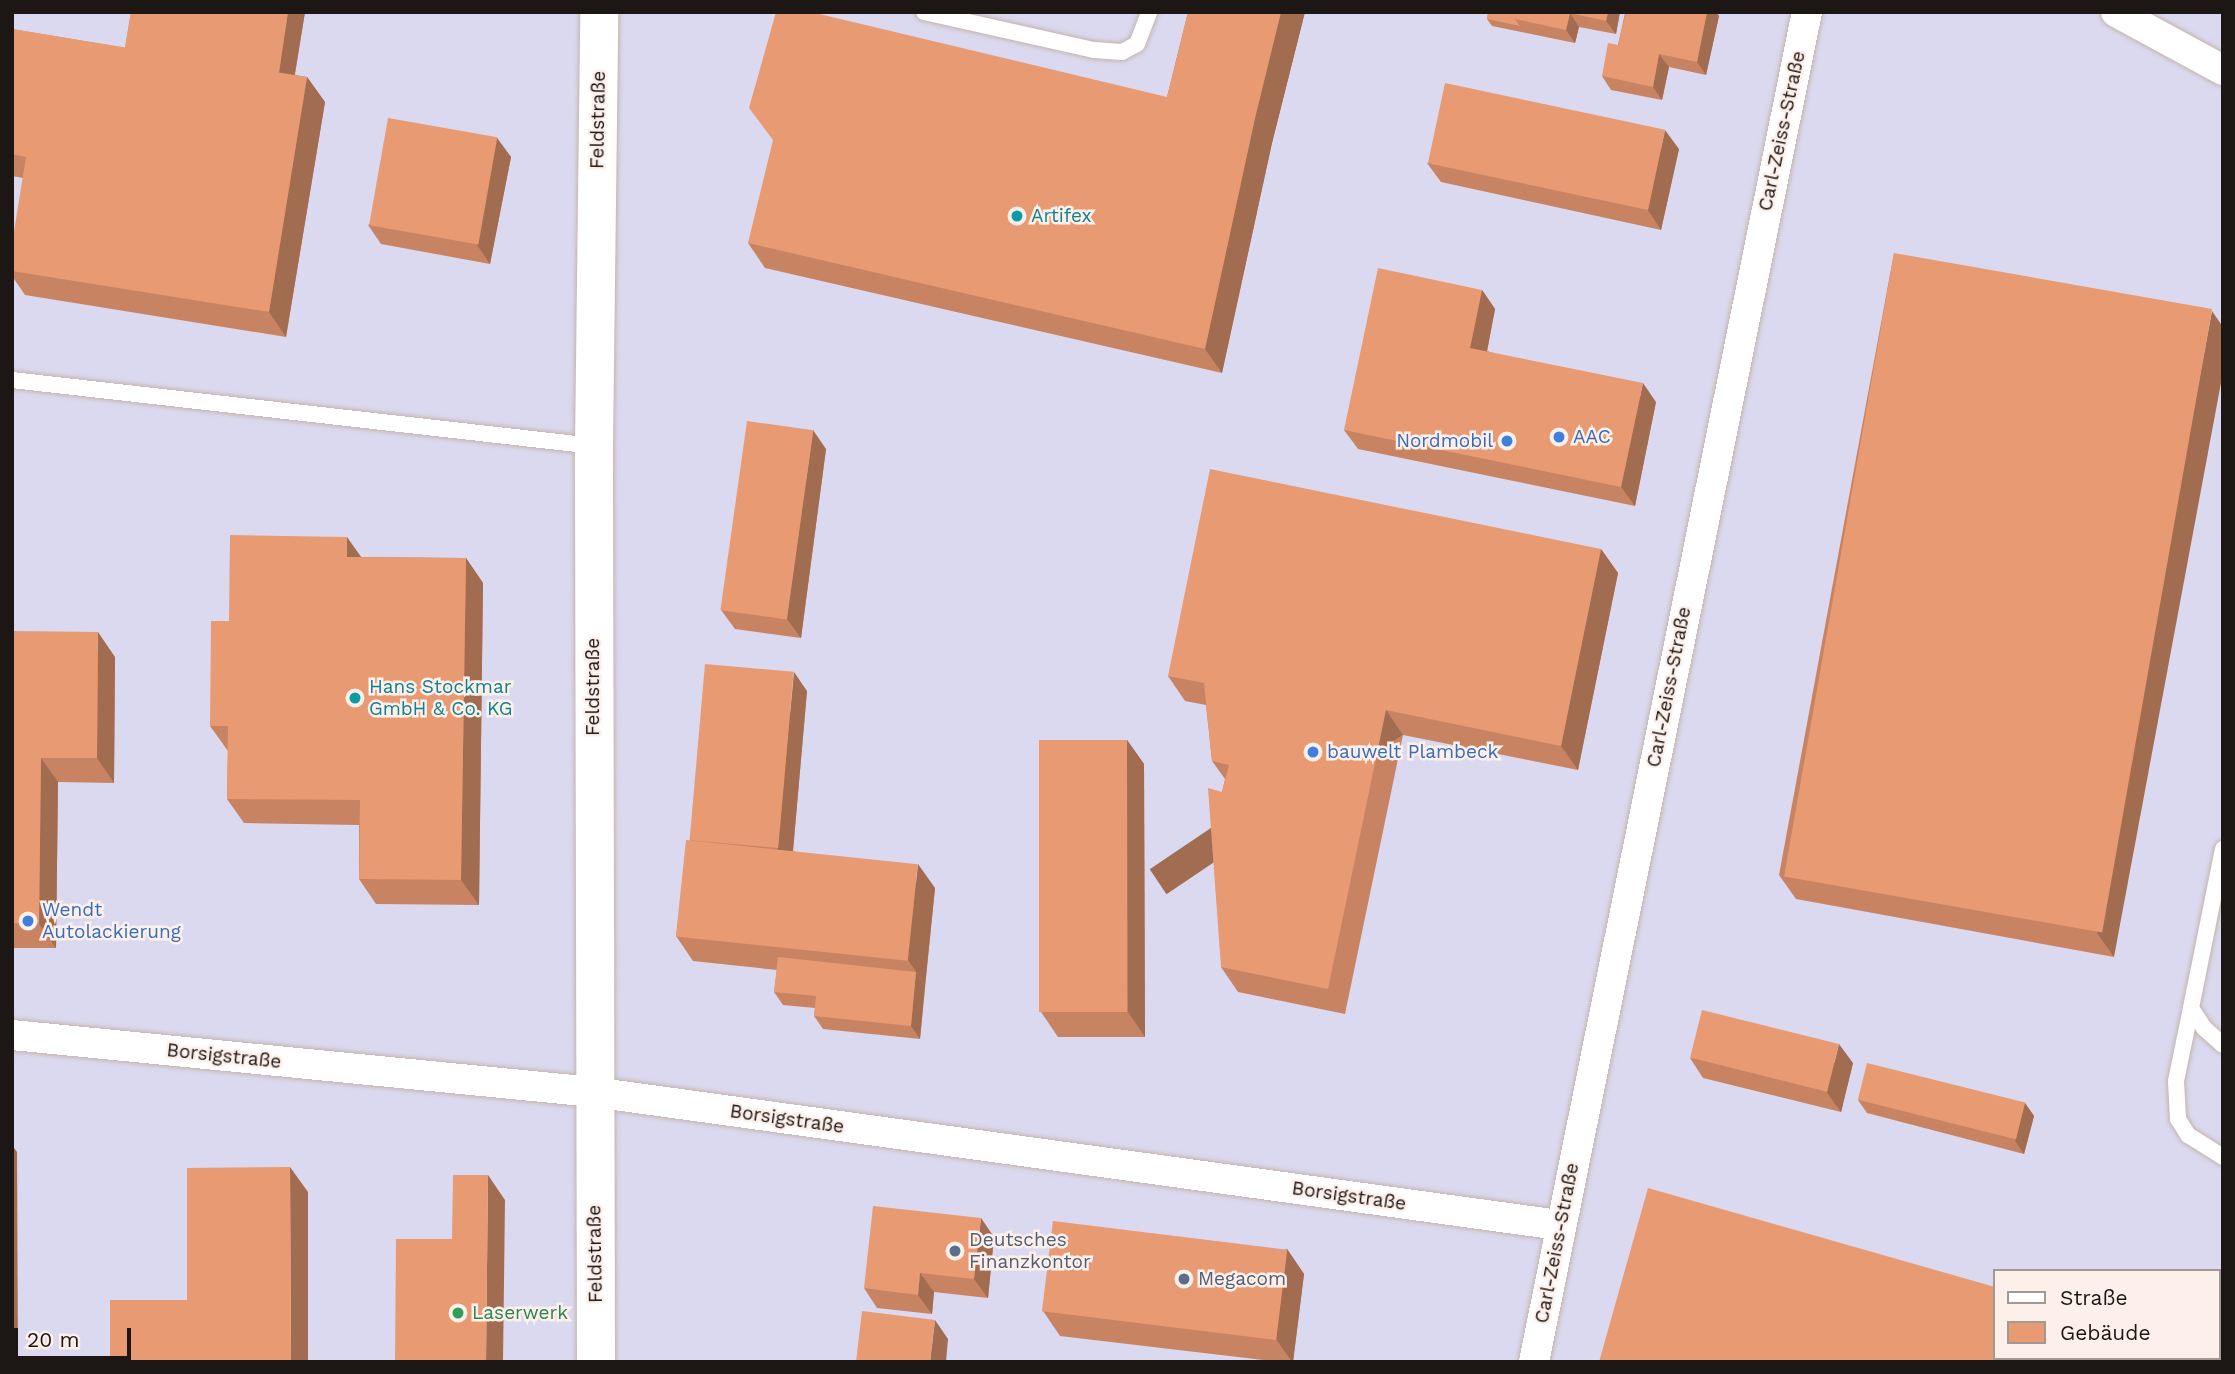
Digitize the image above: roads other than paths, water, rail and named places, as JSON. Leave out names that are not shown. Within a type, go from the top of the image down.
[{"type":"street","name":"Feldstraße","points":[[596,1362],[593,1092],[594,446],[599,12]]},
{"type":"street","name":"Carl-Zeiss-Straße","points":[[1534,1362],[1559,1225],[1807,12]]},
{"type":"street","points":[[2116,12],[2223,70]]},
{"type":"street","name":"Borsigstraße","points":[[12,1035],[593,1092],[1559,1225]]},
{"type":"lane","points":[[924,12],[1094,50],[1122,52],[1137,44],[1149,12]]},
{"type":"lane","points":[[12,380],[594,446]]},
{"type":"lane","points":[[2223,849],[2176,1081],[2178,1119],[2188,1135],[2223,1157]]},
{"type":"lane","points":[[2191,1007],[2204,1028],[2223,1045]]},
{"type":"place","name":"Artifex","points":[[1017,216]]},
{"type":"place","name":"AAC","points":[[1559,437]]},
{"type":"place","name":"Nordmobil","points":[[1507,441]]},
{"type":"place","name":"Hans Stockmar GmbH & Co. KG","points":[[355,698]]},
{"type":"place","name":"bauwelt Plambeck","points":[[1313,752]]},
{"type":"place","name":"Wendt Autolackierung","points":[[28,921]]},
{"type":"place","name":"Deutsches Finanzkontor","points":[[955,1251]]},
{"type":"place","name":"Megacom","points":[[1184,1279]]},
{"type":"place","name":"Laserwerk","points":[[458,1313]]}]
